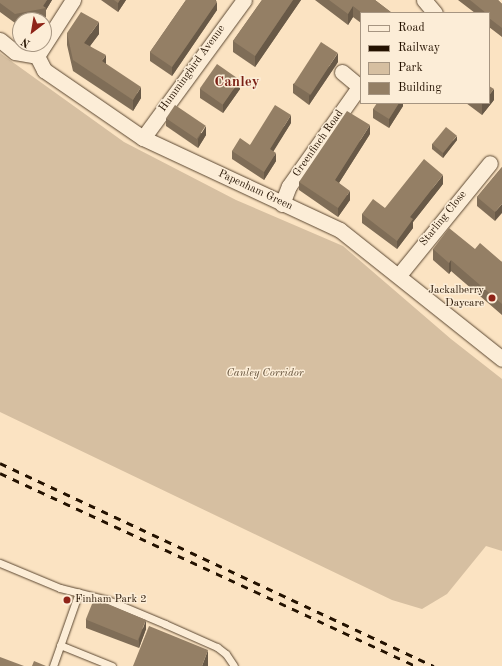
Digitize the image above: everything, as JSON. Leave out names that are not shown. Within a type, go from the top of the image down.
[{"type":"street","points":[[0,40],[15,52],[36,56],[73,0]]},
{"type":"street","name":"Hummingbird Avenue","points":[[143,138],[244,0]]},
{"type":"street","points":[[424,0],[434,12]]},
{"type":"street","name":"Papenham Green","points":[[36,56],[44,70],[143,138],[340,230],[399,275],[502,359]]},
{"type":"street","name":"Greenfinch Road","points":[[282,204],[289,186],[360,87],[342,72]]},
{"type":"street","name":"Starling Close","points":[[399,275],[490,163]]},
{"type":"lane","points":[[0,564],[60,588],[108,600],[217,648],[226,654],[234,666]]},
{"type":"lane","points":[[53,666],[79,592]]},
{"type":"lane","points":[[60,645],[112,666]]},
{"type":"green space","name":"Canley Corridor","points":[[0,53],[124,142],[236,200],[343,246],[451,339],[502,379],[502,551],[486,546],[447,594],[422,609],[392,600],[0,412]]},
{"type":"building","points":[[0,0],[47,0],[43,6],[46,8],[25,12],[12,12],[0,3]]},
{"type":"building","points":[[186,0],[215,0],[217,2],[172,67],[150,52]]},
{"type":"building","points":[[262,0],[293,0],[255,56],[233,41]]},
{"type":"building","points":[[329,0],[375,0],[391,12],[361,12],[353,6],[348,14]]},
{"type":"building","points":[[470,0],[498,0],[502,4],[502,28],[490,19],[490,12],[485,12]]},
{"type":"building","points":[[81,12],[99,22],[84,43],[106,55],[102,61],[141,87],[133,100],[73,60],[67,33]]},
{"type":"building","points":[[321,42],[338,53],[311,95],[294,84]]},
{"type":"building","points":[[217,64],[240,80],[223,105],[200,89]]},
{"type":"building","points":[[490,87],[494,89],[490,94]]},
{"type":"building","points":[[376,104],[398,104],[389,119],[373,109]]},
{"type":"building","points":[[175,105],[206,126],[197,139],[166,118]]},
{"type":"building","points":[[275,105],[291,115],[270,149],[276,153],[264,172],[232,151],[240,138],[250,145]]},
{"type":"building","points":[[347,111],[370,125],[335,180],[350,191],[338,208],[299,182]]},
{"type":"building","points":[[446,127],[457,136],[443,153],[432,144]]},
{"type":"building","points":[[424,159],[443,175],[410,217],[413,219],[397,241],[362,214],[373,199],[385,208]]},
{"type":"building","points":[[502,167],[502,204],[495,212],[477,197]]},
{"type":"building","points":[[449,228],[475,249],[480,243],[502,262],[502,304],[451,260],[449,263],[433,249]]},
{"type":"building","points":[[94,599],[146,620],[138,640],[86,619]]},
{"type":"building","points":[[149,626],[208,650],[202,666],[133,666]]},
{"type":"building","points":[[0,657],[24,666],[0,666]]},
{"type":"building","points":[[34,661],[46,666],[32,666]]},
{"type":"railway","points":[[0,463],[434,666]]},
{"type":"railway","points":[[0,473],[416,666]]},
{"type":"place","name":"Jackalberry Daycare","points":[[492,298]]},
{"type":"place","name":"Finham Park 2","points":[[67,600]]},
{"type":"district","name":"Canley","points":[[237,83]]}]
